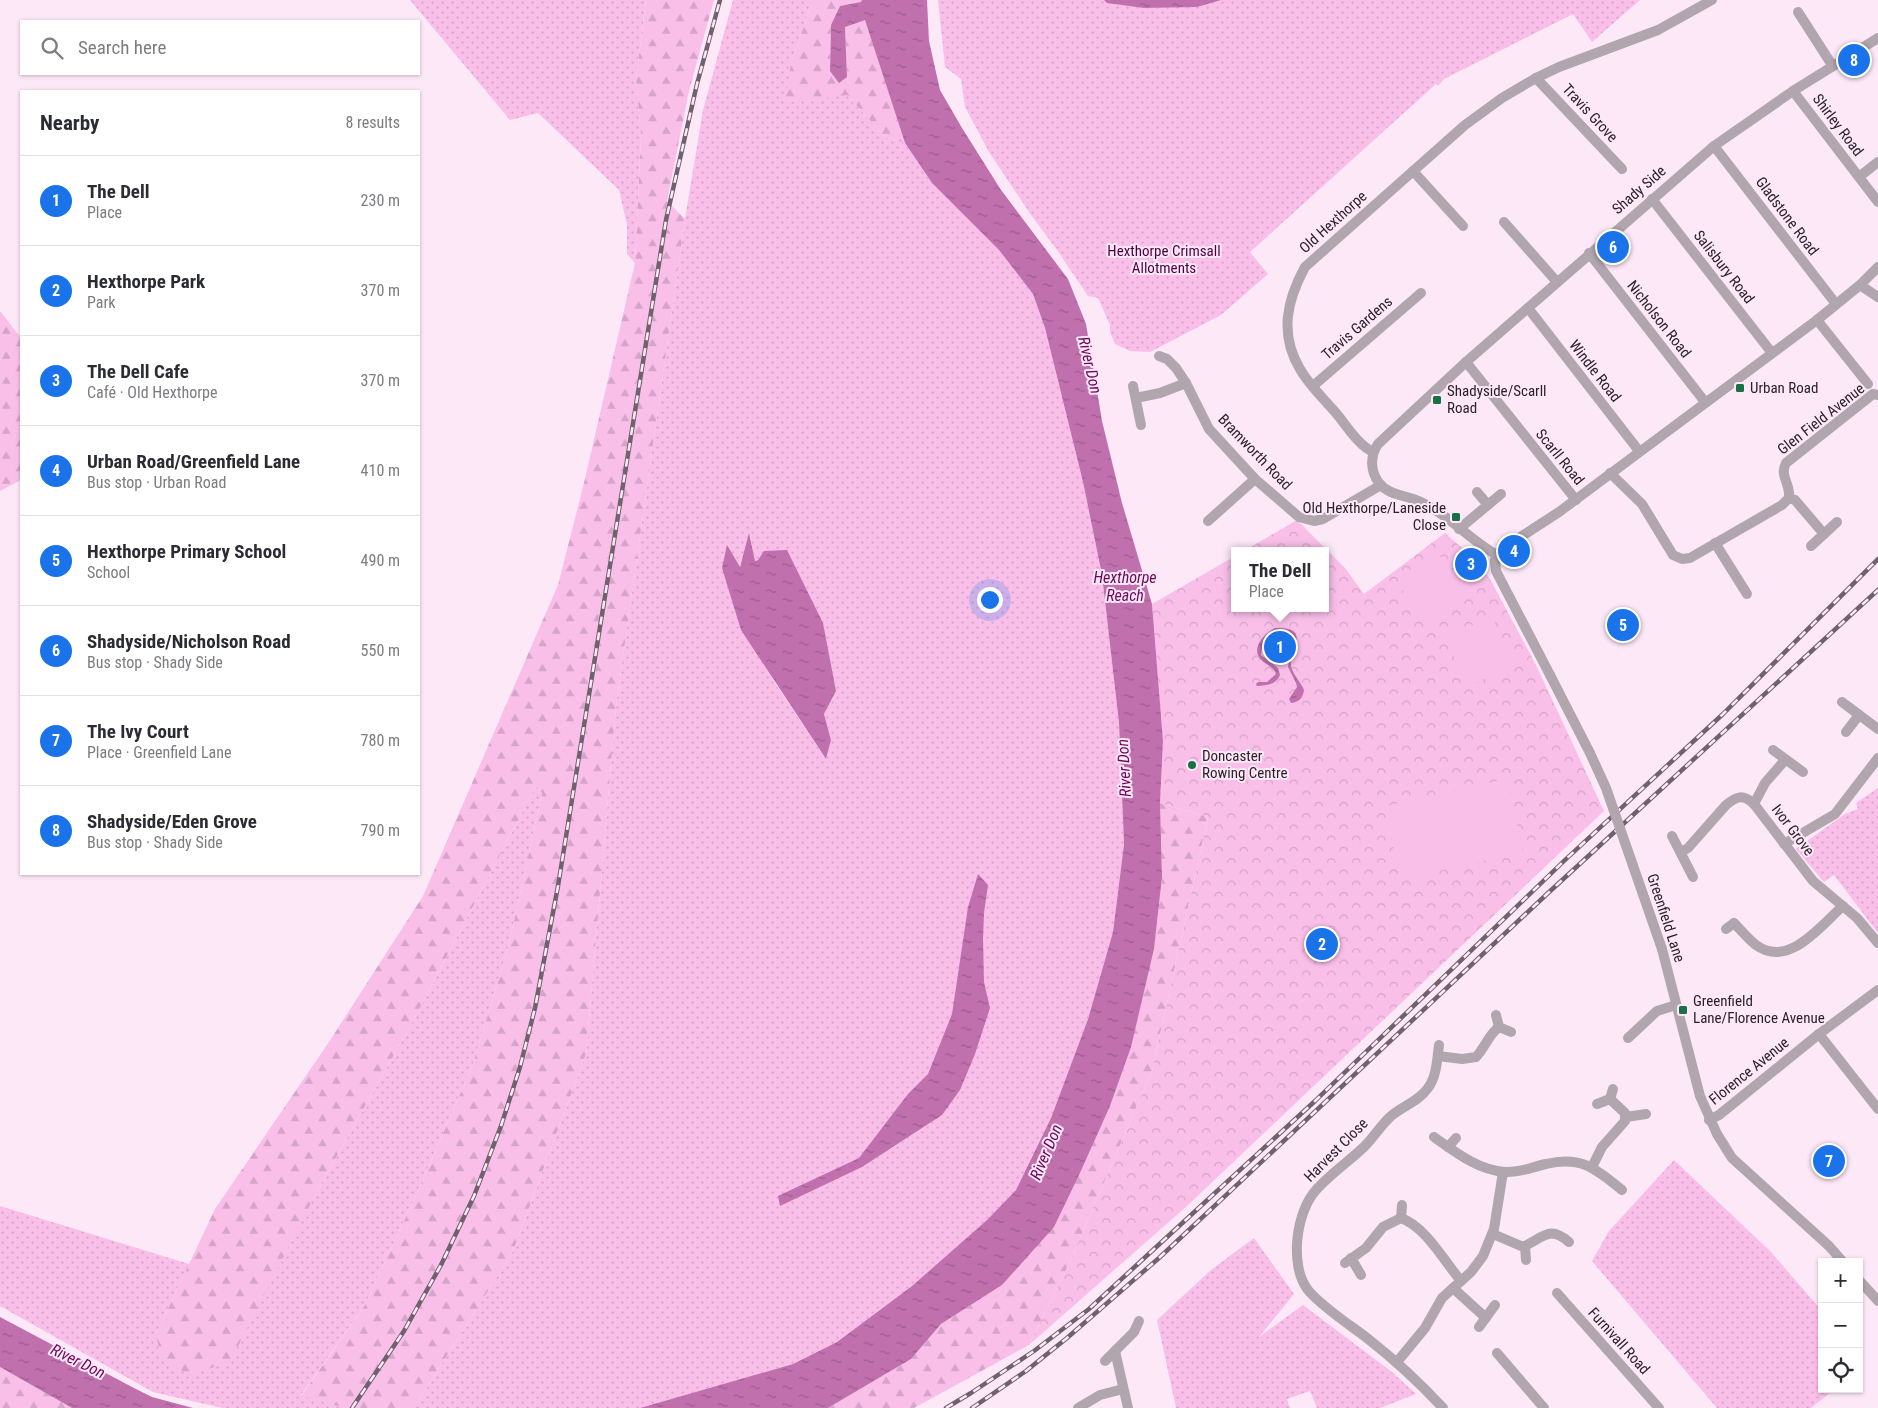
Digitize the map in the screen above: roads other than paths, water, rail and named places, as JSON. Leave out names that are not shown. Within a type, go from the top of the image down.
[{"type":"street","name":"Old Hexthorpe","points":[[1373,452],[1362,444],[1313,386],[1297,363],[1290,344],[1288,330],[1290,298],[1305,266],[1479,114],[1536,78],[1559,67],[1658,30],[1712,0]]},
{"type":"street","points":[[1798,12],[1832,66]]},
{"type":"street","name":"Shady Side","points":[[1373,452],[1383,438],[1466,362],[1714,146],[1793,91],[1878,38]]},
{"type":"street","name":"Travis Grove","points":[[1536,78],[1622,169]]},
{"type":"street","name":"Shirley Road","points":[[1793,91],[1878,202]]},
{"type":"street","name":"Gladstone Road","points":[[1714,146],[1836,304]]},
{"type":"street","points":[[1859,177],[1878,162]]},
{"type":"street","points":[[1413,171],[1463,226]]},
{"type":"street","name":"Salisbury Road","points":[[1652,200],[1772,353]]},
{"type":"street","points":[[1504,222],[1557,282]]},
{"type":"street","name":"Nicholson Road","points":[[1590,253],[1705,402]]},
{"type":"street","points":[[1373,452],[1372,466],[1374,474],[1381,485],[1394,493],[1422,502],[1497,555],[1505,547],[1576,500],[1817,320],[1860,285],[1878,267]]},
{"type":"street","points":[[1860,285],[1878,297]]},
{"type":"street","name":"Travis Gardens","points":[[1313,386],[1421,292]]},
{"type":"street","name":"Windle Road","points":[[1528,308],[1639,452]]},
{"type":"street","points":[[1817,320],[1868,384]]},
{"type":"street","name":"Bramworth Road","points":[[1159,356],[1171,362],[1186,382],[1209,429],[1256,479],[1299,516],[1314,521],[1323,518],[1381,485]]},
{"type":"street","name":"Scarll Road","points":[[1466,362],[1576,500]]},
{"type":"street","points":[[1136,398],[1160,393],[1186,382]]},
{"type":"street","points":[[1133,386],[1141,425]]},
{"type":"street","name":"Glen Field Avenue","points":[[1789,498],[1789,487],[1782,474],[1786,463],[1873,394],[1878,395]]},
{"type":"street","points":[[1610,473],[1642,504],[1677,557],[1690,558],[1782,504],[1789,498],[1795,500],[1824,534]]},
{"type":"street","points":[[1208,521],[1256,479]]},
{"type":"street","points":[[1477,492],[1488,505]]},
{"type":"street","points":[[1459,528],[1501,494]]},
{"type":"street","points":[[1811,546],[1837,522]]},
{"type":"street","points":[[1715,543],[1747,594]]},
{"type":"street","name":"Greenfield Lane","points":[[1497,555],[1495,560],[1496,571],[1590,753],[1606,788],[1662,949],[1700,1096],[1709,1120],[1732,1158],[1829,1246],[1840,1258]]},
{"type":"street","points":[[1842,702],[1878,729]]},
{"type":"street","points":[[1846,732],[1859,715]]},
{"type":"street","points":[[1773,750],[1803,772]]},
{"type":"street","points":[[1784,844],[1835,814],[1878,758]]},
{"type":"street","points":[[1754,804],[1765,783],[1785,760]]},
{"type":"street","name":"Ivor Grove","points":[[1680,852],[1688,848],[1732,800],[1741,797],[1747,798],[1754,804],[1813,881],[1857,918],[1878,943]]},
{"type":"street","points":[[1672,836],[1693,877]]},
{"type":"street","points":[[1726,928],[1734,923],[1757,946],[1772,951],[1787,951],[1803,942],[1843,906]]},
{"type":"street","name":"Florence Avenue","points":[[1709,1120],[1719,1115],[1819,1034],[1878,990]]},
{"type":"street","points":[[1628,1038],[1658,1011],[1676,1005]]},
{"type":"street","points":[[1496,1015],[1499,1028]]},
{"type":"street","points":[[1499,1028],[1511,1032]]},
{"type":"street","points":[[1438,1056],[1462,1059],[1476,1057],[1490,1036],[1499,1028]]},
{"type":"street","points":[[1819,1034],[1878,1109]]},
{"type":"street","name":"Harvest Close","points":[[1439,1045],[1433,1080],[1428,1089],[1383,1123],[1368,1142],[1322,1183],[1312,1195],[1304,1212],[1296,1247],[1296,1258],[1300,1275],[1309,1292],[1397,1362],[1443,1408]]},
{"type":"street","points":[[1610,1100],[1613,1089]]},
{"type":"street","points":[[1597,1104],[1610,1100]]},
{"type":"street","points":[[1592,1167],[1602,1147],[1622,1127],[1626,1117],[1625,1113],[1610,1100]]},
{"type":"street","points":[[1626,1117],[1646,1114]]},
{"type":"street","points":[[1434,1137],[1474,1162],[1503,1172],[1519,1172],[1555,1162],[1570,1162],[1592,1167],[1622,1190]]},
{"type":"street","points":[[1448,1147],[1456,1138]]},
{"type":"street","points":[[1397,1362],[1425,1328],[1442,1298],[1477,1265],[1493,1234],[1503,1172]]},
{"type":"street","points":[[1402,1205],[1402,1218]]},
{"type":"street","points":[[1402,1218],[1430,1240],[1444,1261],[1461,1280]]},
{"type":"street","points":[[1361,1276],[1348,1261],[1366,1248],[1383,1227],[1402,1218]]},
{"type":"street","points":[[1493,1234],[1525,1246],[1551,1232],[1561,1235],[1569,1242]]},
{"type":"street","points":[[1525,1246],[1526,1260]]},
{"type":"street","points":[[1863,1284],[1878,1301]]},
{"type":"street","points":[[1452,1288],[1486,1318]]},
{"type":"street","name":"Furnivall Road","points":[[1557,1293],[1659,1408]]},
{"type":"street","points":[[1479,1327],[1495,1305]]},
{"type":"street","points":[[1105,1361],[1134,1332],[1139,1321]]},
{"type":"street","points":[[1114,1351],[1128,1408]]},
{"type":"street","points":[[1497,1353],[1544,1408]]},
{"type":"street","points":[[1078,1408],[1100,1395],[1124,1390]]},
{"type":"water","points":[[862,0],[927,0],[929,41],[940,90],[1001,190],[1068,279],[1086,324],[1102,421],[1122,503],[1152,604],[1163,741],[1160,803],[1162,877],[1154,949],[1131,1047],[1110,1106],[1079,1175],[1054,1227],[1002,1285],[941,1324],[911,1359],[828,1408],[640,1408],[793,1364],[837,1342],[912,1286],[987,1220],[1016,1190],[1051,1118],[1088,1019],[1113,932],[1124,844],[1119,723],[1102,575],[1083,482],[1045,328],[1033,294],[999,250],[932,183],[905,143],[865,20],[845,27],[847,77],[839,83],[830,71],[831,25],[840,6],[861,2]]},
{"type":"water","points":[[1104,0],[1221,0],[1197,7],[1144,8],[1107,3]]},
{"type":"water","points":[[749,533],[755,561],[758,560],[764,551],[787,550],[823,623],[836,691],[824,714],[831,740],[826,759],[741,630],[722,568],[727,545],[740,567]]},
{"type":"water","points":[[1275,628],[1293,631],[1296,635],[1291,666],[1304,690],[1303,695],[1298,701],[1291,703],[1289,699],[1297,687],[1288,667],[1292,639],[1287,635],[1277,633],[1272,635],[1264,643],[1262,649],[1261,655],[1278,668],[1280,675],[1274,683],[1257,686],[1256,684],[1258,682],[1267,682],[1276,674],[1273,669],[1261,660],[1257,653],[1261,640]]},
{"type":"water","points":[[978,874],[988,885],[983,939],[984,982],[990,1008],[975,1054],[960,1090],[942,1115],[862,1167],[780,1206],[778,1196],[859,1158],[908,1094],[928,1074],[952,1014],[968,907]]},
{"type":"water","name":"River Don","points":[[0,1317],[152,1397],[193,1408],[72,1408],[0,1367]]},
{"type":"railway","points":[[352,1408],[404,1331],[441,1265],[474,1196],[501,1126],[520,1067],[535,1008],[558,886],[666,220],[697,84],[720,0]]},
{"type":"railway","points":[[946,1408],[1034,1351],[1089,1309],[1315,1101],[1565,860],[1723,714],[1878,559]]},
{"type":"railway","points":[[972,1408],[1026,1371],[1159,1258],[1547,894],[1878,590]]},
{"type":"place","name":"Shadyside/Eden Grove","points":[[1854,60]]},
{"type":"place","name":"Shadyside/Nicholson Road","points":[[1613,247]]},
{"type":"place","name":"Urban Road","points":[[1740,388]]},
{"type":"place","name":"Shadyside/Scarll Road","points":[[1437,400]]},
{"type":"place","name":"Old Hexthorpe/Laneside Close","points":[[1456,517]]},
{"type":"place","name":"Urban Road/Greenfield Lane","points":[[1514,551]]},
{"type":"place","name":"The Dell Cafe","points":[[1471,564]]},
{"type":"place","name":"Hexthorpe Primary School","points":[[1623,625]]},
{"type":"place","name":"The Dell","points":[[1280,647]]},
{"type":"place","name":"Doncaster Rowing Centre","points":[[1192,765]]},
{"type":"place","name":"Hexthorpe Park","points":[[1322,944]]},
{"type":"place","name":"Greenfield Lane/Florence Avenue","points":[[1683,1010]]},
{"type":"place","name":"The Ivy Court","points":[[1829,1161]]},
{"type":"park label","name":"Hexthorpe Crimsall Allotments","points":[[1164,260]]},
{"type":"water label","name":"Hexthorpe Reach","points":[[1125,586]]}]
